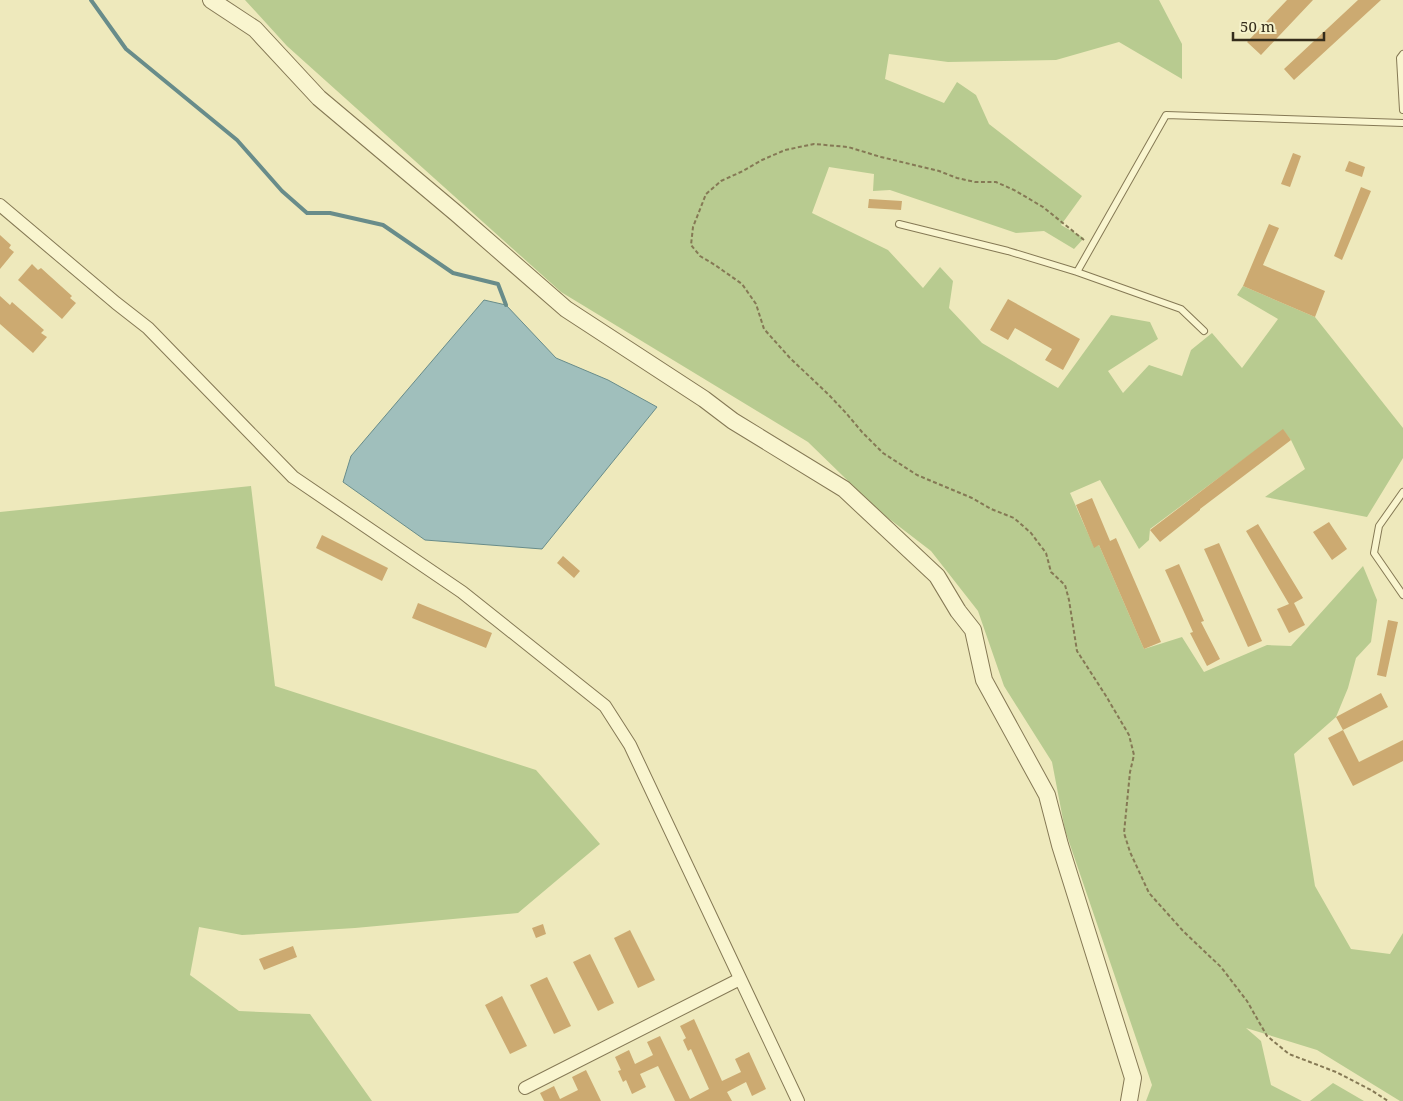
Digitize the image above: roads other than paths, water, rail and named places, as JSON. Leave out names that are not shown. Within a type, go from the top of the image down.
[{"type":"street","points":[[211,0],[255,29],[319,98],[566,309],[704,399],[733,421],[844,490],[937,576],[958,611],[973,630],[984,680],[1047,794],[1060,845],[1133,1078],[1129,1101]]},
{"type":"street","points":[[0,205],[148,328],[293,477],[462,592],[605,706],[630,745],[798,1101]]},
{"type":"street","points":[[525,1088],[740,979]]},
{"type":"lane","points":[[1403,54],[1400,58],[1403,110]]},
{"type":"lane","points":[[1077,272],[1166,115],[1403,123]]},
{"type":"lane","points":[[899,224],[1008,251],[1077,272],[1181,309],[1204,331]]},
{"type":"lane","points":[[1403,492],[1379,526],[1374,553],[1403,595]]},
{"type":"water","points":[[484,300],[506,305],[556,358],[608,380],[657,407],[542,549],[425,540],[343,482],[351,456]]},
{"type":"waterway","points":[[91,0],[126,49],[237,140],[282,191],[307,213],[330,213],[383,225],[453,273],[498,284],[506,305]]}]
